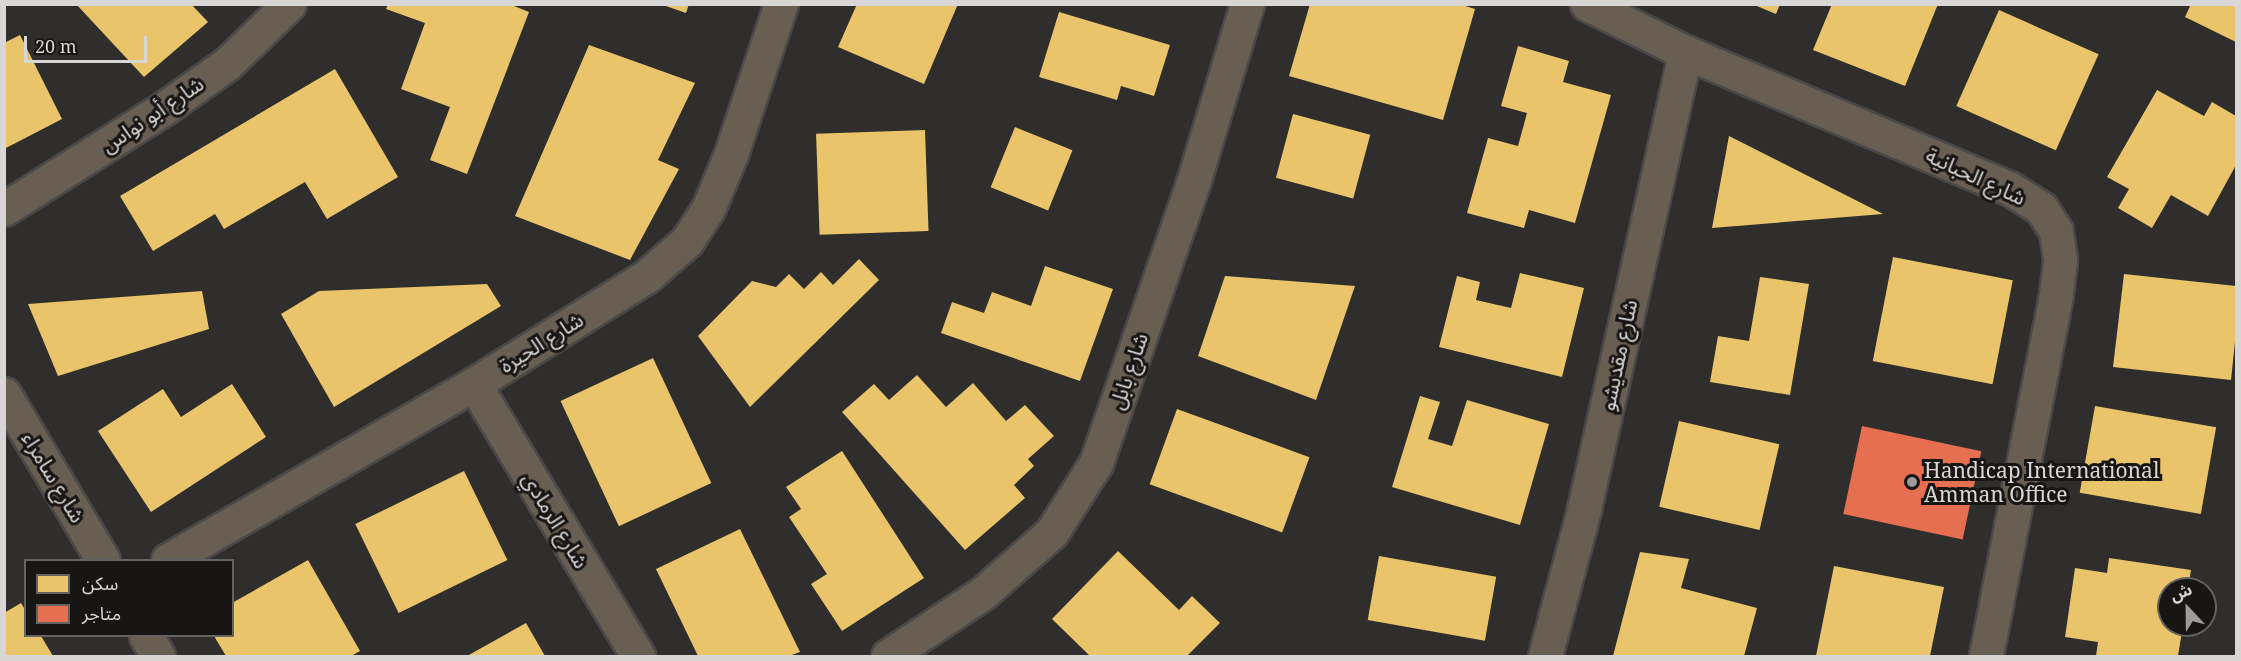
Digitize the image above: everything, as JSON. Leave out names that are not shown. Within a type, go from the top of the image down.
[{"type":"street","name":"شارع أبو نواس","points":[[4,209],[166,107],[210,76],[262,33],[289,4]]},
{"type":"street","name":"شارع الحيرة","points":[[171,559],[474,384],[647,276],[687,241],[708,209],[731,154],[781,4]]},
{"type":"street","name":"شارع بابل","points":[[888,657],[983,593],[1052,532],[1096,463],[1192,183],[1247,4]]},
{"type":"street","name":"شارع الحبانية","points":[[1587,4],[1685,52],[2009,188],[2041,208],[2056,231],[2060,261],[2056,294],[1986,657]]},
{"type":"street","name":"شارع مقديشو","points":[[1545,657],[1584,509],[1685,52]]},
{"type":"street","name":"شارع الرمادي","points":[[474,384],[638,657]]},
{"type":"street","name":"شارع سامراء","points":[[4,394],[102,559]]},
{"type":"street","points":[[147,637],[158,657]]},
{"type":"building: سكن","points":[[76,4],[191,4],[208,22],[144,77]]},
{"type":"building: سكن","points":[[388,4],[509,4],[529,12],[467,174],[430,160],[450,107],[401,89],[425,23],[386,9]]},
{"type":"building: سكن","points":[[660,4],[689,4],[686,13]]},
{"type":"building: سكن","points":[[857,4],[958,4],[924,84],[838,47]]},
{"type":"building: سكن","points":[[1310,4],[1459,4],[1475,9],[1443,120],[1289,76]]},
{"type":"building: سكن","points":[[1752,4],[1780,4],[1776,14]]},
{"type":"building: سكن","points":[[1832,4],[1938,4],[1905,86],[1813,50]]},
{"type":"building: سكن","points":[[2191,4],[2236,4],[2236,42],[2185,17]]},
{"type":"building: سكن","points":[[1999,10],[2099,54],[2056,150],[1956,106]]},
{"type":"building: سكن","points":[[1059,12],[1170,45],[1154,96],[1121,86],[1117,100],[1039,77]]},
{"type":"building: سكن","points":[[20,35],[62,119],[4,149],[4,43]]},
{"type":"building: سكن","points":[[589,45],[695,83],[658,160],[679,169],[630,260],[515,216]]},
{"type":"building: سكن","points":[[1518,46],[1569,61],[1563,82],[1611,95],[1575,223],[1529,210],[1524,228],[1467,213],[1488,138],[1518,146],[1527,113],[1501,106]]},
{"type":"building: سكن","points":[[335,69],[398,177],[327,219],[305,182],[224,229],[215,214],[153,251],[120,196]]},
{"type":"building: سكن","points":[[2157,90],[2204,116],[2212,102],[2236,116],[2236,165],[2208,216],[2171,195],[2152,228],[2118,208],[2129,189],[2107,177]]},
{"type":"building: سكن","points":[[1293,114],[1370,135],[1353,198],[1276,178]]},
{"type":"building: سكن","points":[[1015,127],[1072,150],[1048,210],[991,187]]},
{"type":"building: سكن","points":[[925,130],[929,231],[820,235],[816,134]]},
{"type":"building: سكن","points":[[1729,136],[1883,214],[1712,228]]},
{"type":"building: سكن","points":[[1893,257],[2013,280],[1993,384],[1873,361]]},
{"type":"building: سكن","points":[[859,259],[879,280],[750,407],[698,336],[752,281],[776,287],[789,274],[804,289],[821,272],[833,285]]},
{"type":"building: سكن","points":[[1045,266],[1113,289],[1080,381],[941,333],[952,302],[984,313],[992,292],[1031,306]]},
{"type":"building: سكن","points":[[1520,273],[1584,288],[1562,377],[1439,347],[1457,276],[1480,282],[1476,300],[1511,308]]},
{"type":"building: سكن","points":[[2124,274],[2236,286],[2236,332],[2231,380],[2113,367]]},
{"type":"building: سكن","points":[[1225,276],[1355,286],[1316,400],[1198,356]]},
{"type":"building: سكن","points":[[1760,277],[1809,284],[1790,395],[1710,382],[1718,336],[1749,341]]},
{"type":"building: سكن","points":[[487,284],[501,306],[334,407],[281,314],[319,291]]},
{"type":"building: سكن","points":[[202,291],[209,329],[58,376],[28,304]]},
{"type":"building: سكن","points":[[653,358],[711,483],[619,526],[561,401]]},
{"type":"building: سكن","points":[[917,375],[946,407],[973,383],[1006,421],[1025,405],[1054,436],[1028,459],[1034,466],[1014,485],[1025,498],[965,550],[842,412],[874,384],[889,400]]},
{"type":"building: سكن","points":[[232,384],[266,437],[151,512],[98,431],[163,389],[181,417]]},
{"type":"building: سكن","points":[[1420,396],[1440,402],[1428,439],[1452,446],[1467,400],[1549,424],[1520,525],[1392,487]]},
{"type":"building: سكن","points":[[2095,406],[2216,427],[2201,514],[2080,493]]},
{"type":"building: سكن","points":[[1177,409],[1309,457],[1282,532],[1150,484]]},
{"type":"building: سكن","points":[[1679,421],[1779,444],[1760,530],[1659,507]]},
{"type":"building: سكن","points":[[842,451],[924,578],[842,631],[811,584],[827,574],[789,517],[801,509],[786,487]]},
{"type":"building: سكن","points":[[464,471],[507,560],[399,613],[355,524]]},
{"type":"building: سكن","points":[[740,529],[800,652],[789,656],[698,656],[656,569]]},
{"type":"building: سكن","points":[[1118,551],[1179,610],[1192,596],[1220,623],[1187,656],[1090,656],[1052,619]]},
{"type":"building: سكن","points":[[1640,552],[1689,559],[1681,588],[1757,608],[1744,656],[1613,656]]},
{"type":"building: سكن","points":[[1379,556],[1496,577],[1485,641],[1368,620]]},
{"type":"building: سكن","points":[[2109,558],[2191,570],[2190,577],[2157,577],[2157,637],[2181,637],[2178,656],[2096,656],[2098,642],[2065,637],[2075,568],[2107,573]]},
{"type":"building: سكن","points":[[308,560],[360,651],[351,656],[226,656],[215,637],[234,637],[234,602]]},
{"type":"building: سكن","points":[[1834,566],[1944,587],[1930,656],[1816,656]]},
{"type":"building: سكن","points":[[21,603],[24,608],[24,637],[42,637],[53,656],[4,656],[4,613]]},
{"type":"building: سكن","points":[[526,623],[545,656],[467,656]]},
{"type":"building: متاجر","name":"Handicap International Amman Office","points":[[1862,426],[1981,451],[1963,539],[1843,514]]},
{"type":"place","name":"Handicap International Amman Office","points":[[1912,482]]}]
